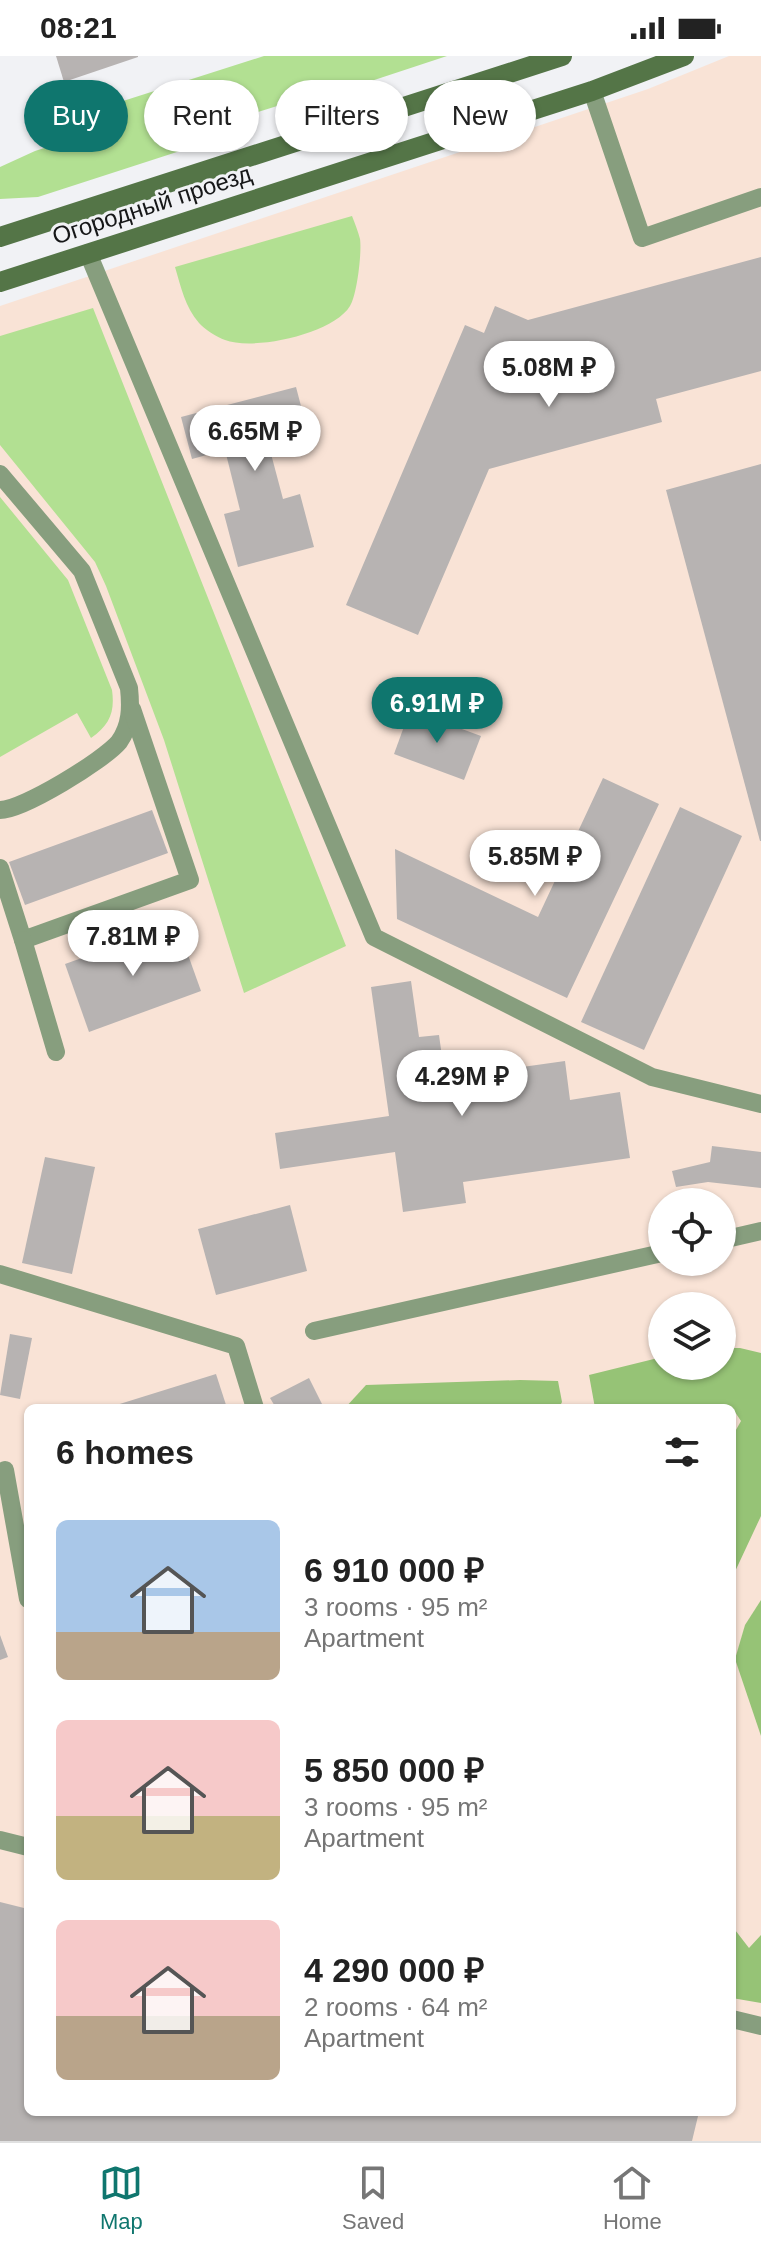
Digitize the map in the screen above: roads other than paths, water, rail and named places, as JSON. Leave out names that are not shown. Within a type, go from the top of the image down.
[{"type":"main road","name":"Огородный проезд","points":[[0,237],[538,60],[562,56]]},
{"type":"main road","name":"Огородный проезд","points":[[0,282],[592,91],[684,56]]},
{"type":"lane","points":[[592,91],[642,238],[761,197]]},
{"type":"lane","points":[[88,253],[374,937],[652,1077],[761,1104]]},
{"type":"lane","points":[[0,474],[82,571],[129,688],[131,705],[190,880],[23,940]]},
{"type":"lane","points":[[0,810],[35,799],[118,743],[128,724],[131,705]]},
{"type":"lane","points":[[0,868],[56,1052]]},
{"type":"lane","points":[[736,1237],[761,1231]]},
{"type":"lane","points":[[314,1331],[648,1256]]},
{"type":"lane","points":[[0,1274],[236,1346],[254,1404]]},
{"type":"lane","points":[[5,1470],[24,1577]]},
{"type":"lane","points":[[0,1840],[24,1846]]},
{"type":"lane","points":[[736,2020],[761,2026]]}]
